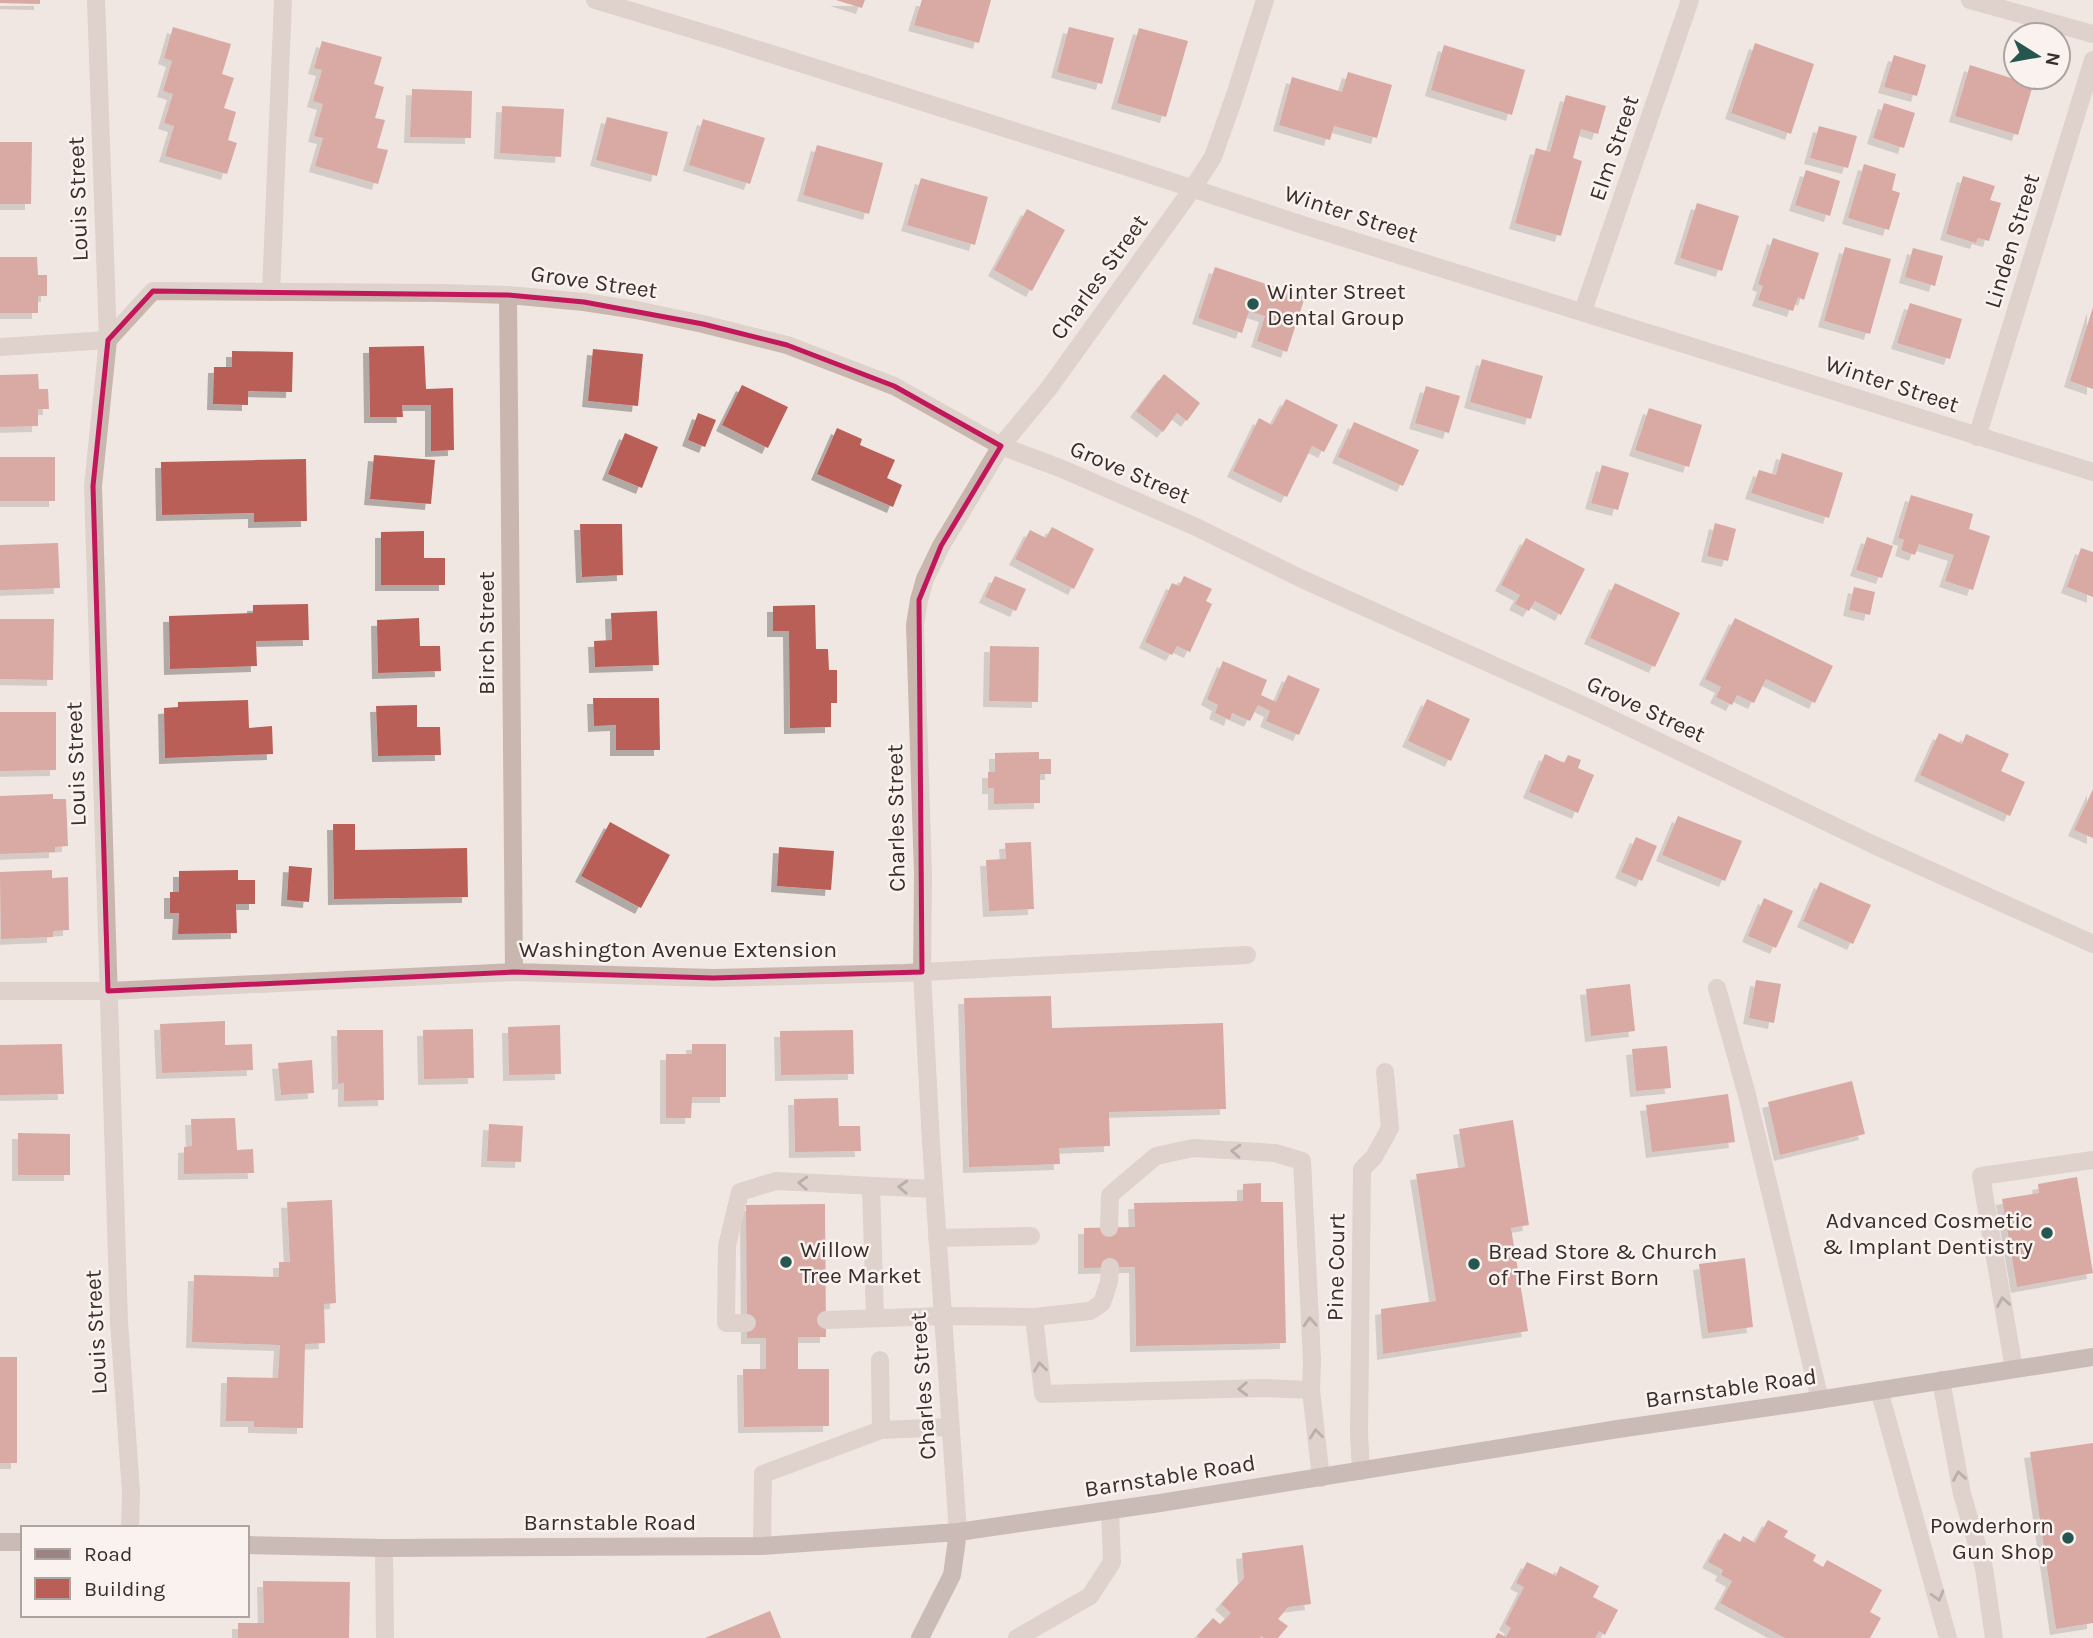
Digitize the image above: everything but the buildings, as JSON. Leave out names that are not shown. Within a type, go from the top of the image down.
[{"type":"main road","name":"Barnstable Road","points":[[248,1545],[384,1548],[762,1546],[958,1532],[2093,1357]]},
{"type":"main road","points":[[920,1638],[952,1575],[958,1532]]},
{"type":"main road","points":[[0,1542],[21,1542]]},
{"type":"street","name":"Louis Street","points":[[96,0],[108,340],[93,486],[119,1321],[131,1492],[130,1526]]},
{"type":"street","points":[[271,292],[283,0]]},
{"type":"street","name":"Winter Street","points":[[595,0],[2093,472]]},
{"type":"street","name":"Charles Street","points":[[958,1532],[922,972],[923,874],[915,625],[917,612],[925,579],[941,546],[1001,446],[1049,388],[1194,188],[1213,157],[1265,0]]},
{"type":"street","name":"Elm Street","points":[[1583,311],[1690,0]]},
{"type":"street","points":[[1970,0],[2093,34]]},
{"type":"street","name":"Linden Street","points":[[1977,437],[2093,60]]},
{"type":"street","name":"Grove Street","points":[[108,340],[153,291],[508,295],[636,310],[788,345],[894,386],[1001,446],[1060,468],[1196,527],[1302,579],[1578,704],[1862,839],[2093,944]]},
{"type":"street","name":"Birch Street","points":[[508,295],[514,972]]},
{"type":"street","points":[[0,347],[108,340]]},
{"type":"street","name":"Washington Avenue Extension","points":[[0,991],[108,991],[514,972],[713,978],[922,972],[1247,955]]},
{"type":"street","points":[[1717,988],[1747,1095],[1820,1400]]},
{"type":"street","name":"Pine Court","points":[[1360,1471],[1362,1169],[1374,1157],[1390,1128],[1385,1072]]},
{"type":"street","points":[[1109,1228],[1110,1195],[1156,1156],[1193,1148],[1275,1153],[1302,1161],[1312,1360],[1311,1390],[1321,1478]]},
{"type":"street","points":[[2014,1369],[1981,1176],[2093,1160]]},
{"type":"street","points":[[747,1323],[726,1323],[727,1246],[740,1192],[776,1181],[934,1189]]},
{"type":"street","points":[[871,1186],[875,1318]]},
{"type":"street","points":[[937,1238],[1031,1236]]},
{"type":"street","points":[[826,1320],[943,1316],[1034,1317],[1090,1311],[1102,1303],[1109,1282],[1110,1268]]},
{"type":"street","points":[[1034,1317],[1043,1394],[1265,1388],[1311,1390]]},
{"type":"street","points":[[880,1360],[881,1430]]},
{"type":"street","points":[[1941,1380],[1962,1494],[1984,1568],[1994,1638]]},
{"type":"street","points":[[1879,1390],[1948,1638]]},
{"type":"street","points":[[762,1546],[763,1474],[881,1430],[950,1427]]},
{"type":"street","points":[[1017,1638],[1090,1596],[1112,1562],[1110,1510]]},
{"type":"street","points":[[384,1548],[385,1638]]},
{"type":"highlighted area","points":[[153,291],[508,295],[584,302],[703,324],[787,345],[894,386],[1001,446],[941,546],[919,600],[922,972],[713,978],[514,972],[108,991],[93,486],[108,340]]},
{"type":"place","name":"Winter Street Dental Group","points":[[1253,304]]},
{"type":"place","name":"Advanced Cosmetic & Implant Dentistry","points":[[2047,1233]]},
{"type":"place","name":"Willow Tree Market","points":[[786,1262]]},
{"type":"place","name":"Bread Store & Church of The First Born","points":[[1474,1264]]},
{"type":"place","name":"Powderhorn Gun Shop","points":[[2068,1538]]}]
